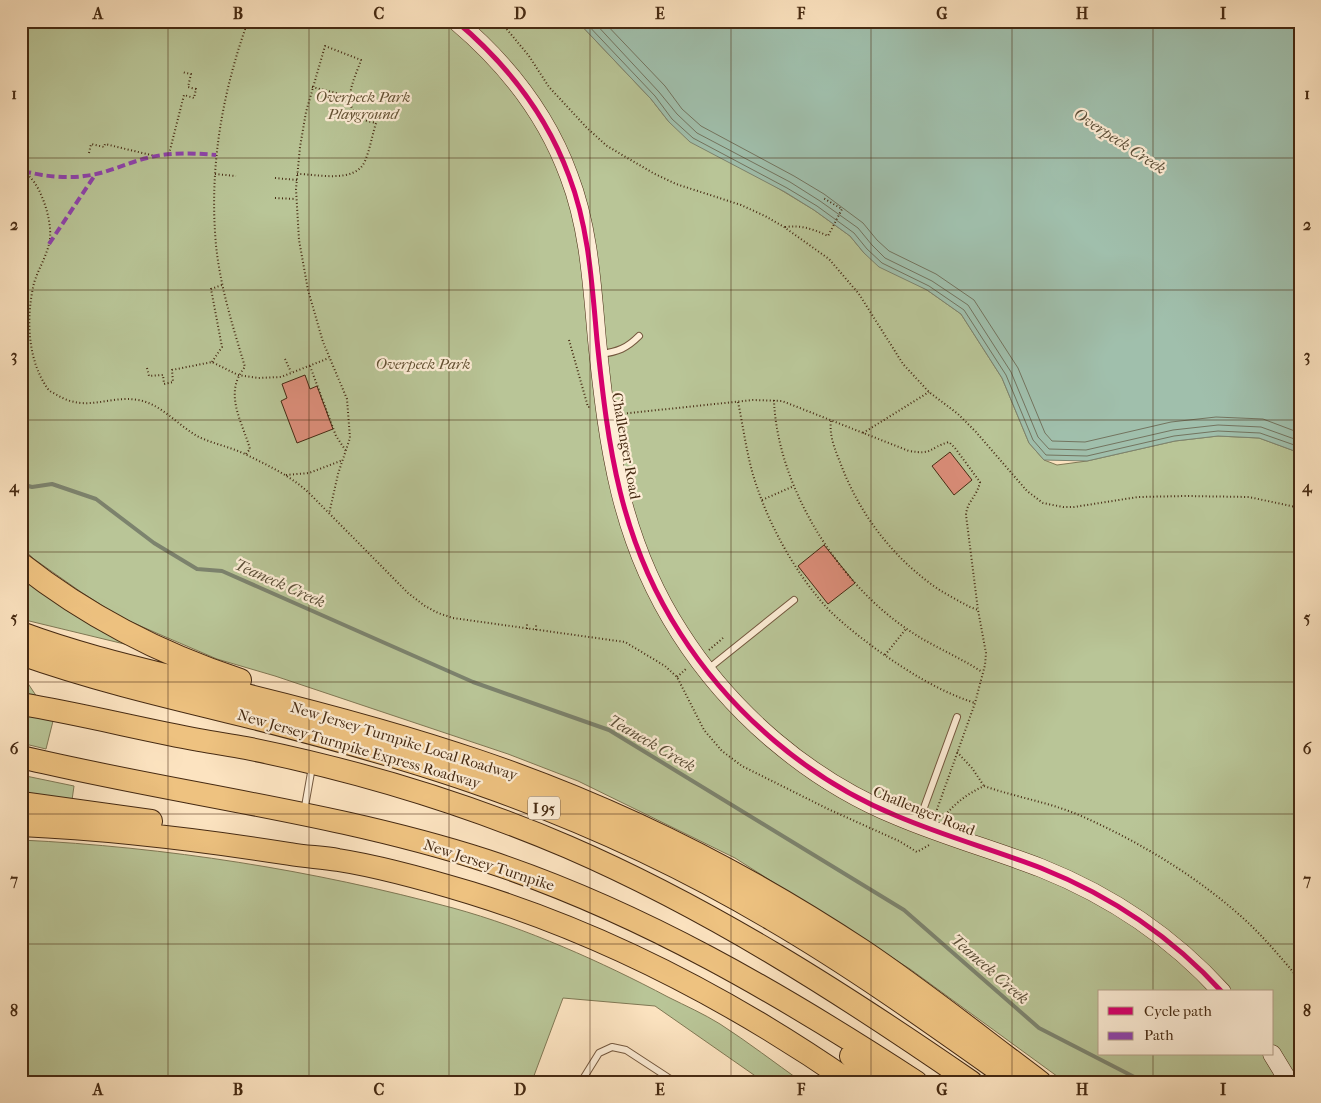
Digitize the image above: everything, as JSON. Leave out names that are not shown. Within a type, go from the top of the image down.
[{"type":"highway","points":[[21,564],[83,608],[139,638],[203,667],[281,692],[333,717]]},
{"type":"highway","name":"New Jersey Turnpike Local Roadway","points":[[21,633],[111,661],[333,717],[450,751],[526,778],[601,808],[723,867],[794,908],[870,956],[1040,1082]]},
{"type":"highway","name":"New Jersey Turnpike Express Roadway","points":[[21,654],[119,685],[277,724],[407,760],[484,785],[585,825],[690,874],[774,920],[884,990],[1015,1082]]},
{"type":"highway","points":[[21,693],[204,731],[245,748]]},
{"type":"highway","points":[[21,704],[136,726],[201,741],[245,748],[312,764],[384,783],[489,816],[565,846],[639,880],[712,918],[791,964],[875,1017],[971,1082]]},
{"type":"highway","name":"New Jersey Turnpike","points":[[21,757],[383,833],[444,848],[565,889],[659,932],[778,997],[916,1082]]},
{"type":"highway","points":[[21,803],[121,816],[273,841],[297,846],[338,860]]},
{"type":"highway","points":[[21,825],[160,836],[338,860],[471,893],[534,914],[615,947],[670,973],[733,1007],[791,1042],[850,1082]]},
{"type":"highway","points":[[778,997],[829,1041],[885,1082]]},
{"type":"street","name":"Challenger Road","points":[[456,21],[500,61],[523,90],[537,111],[563,160],[579,204],[587,246],[609,440],[615,476],[637,551],[680,634],[707,670],[726,693],[762,730],[789,753],[831,782],[896,816],[918,824],[939,826],[1040,868],[1112,902],[1152,928],[1172,944],[1204,972],[1220,990]]},
{"type":"street","points":[[1273,1056],[1289,1082]]},
{"type":"lane","points":[[599,354],[628,347],[639,336]]},
{"type":"lane","points":[[707,670],[794,600]]},
{"type":"lane","points":[[918,824],[956,717]]},
{"type":"lane","points":[[303,815],[312,764]]},
{"type":"lane","points":[[581,1082],[599,1054],[612,1047],[626,1050],[675,1082]]},
{"type":"path","points":[[246,454],[250,449],[234,401],[235,384],[238,375],[245,367],[222,285],[216,245],[215,174],[222,111],[231,73],[248,21]]},
{"type":"path","points":[[500,21],[529,56],[549,87],[587,128],[607,146],[676,184],[741,205],[784,227],[829,259],[859,294],[903,364],[929,392],[941,399],[976,432],[1027,491],[1043,503],[1063,507],[1138,497],[1249,497],[1300,508]]},
{"type":"path","points":[[297,174],[350,175],[364,163],[376,124],[358,118],[348,96],[360,60],[325,46],[312,87],[303,128],[297,174],[296,199],[302,260],[312,309],[329,358],[347,399],[350,438],[329,514]]},
{"type":"path","points":[[169,154],[184,95],[194,98],[196,89],[188,87],[191,74],[182,72]]},
{"type":"path","points":[[312,87],[348,96]]},
{"type":"path","points":[[89,153],[91,144],[104,147],[105,144],[154,156]]},
{"type":"path","points":[[21,170],[31,178],[38,189],[46,207],[49,224],[49,244],[34,284],[30,316],[31,349],[35,363],[49,391],[62,399],[79,404],[125,399],[151,404],[198,436],[246,454],[286,475],[299,484],[408,592],[438,614],[453,618],[626,642],[665,666],[677,677],[704,730],[722,751],[742,766],[828,809],[899,841],[917,852],[928,847],[934,841],[939,826],[954,805],[972,791],[984,786]]},
{"type":"path","points":[[215,174],[236,176]]},
{"type":"path","points":[[275,178],[297,180]]},
{"type":"path","points":[[275,198],[296,199]]},
{"type":"path","points":[[784,227],[800,226],[811,228],[828,236],[842,210],[823,198]]},
{"type":"path","points":[[212,362],[222,347],[211,289],[222,285]]},
{"type":"path","points":[[569,340],[588,408],[614,404],[614,411],[620,414],[774,400],[787,403],[909,451],[923,453],[932,451],[941,444],[948,442],[955,448],[980,482],[978,491],[966,506],[966,515],[978,610],[986,653],[975,703],[934,818],[939,826]]},
{"type":"path","points":[[147,368],[149,376],[163,375],[164,384],[173,382],[172,370],[212,362],[238,375],[258,378],[281,377],[329,358]]},
{"type":"path","points":[[285,359],[291,372]]},
{"type":"path","points":[[310,365],[336,436],[346,450]]},
{"type":"path","points":[[863,434],[929,392]]},
{"type":"path","points":[[774,400],[774,413],[780,442],[794,486],[814,528],[850,577],[876,605],[906,629],[983,673]]},
{"type":"path","points":[[738,402],[750,462],[762,500],[774,528],[797,568],[829,610],[856,634],[914,676],[975,703]]},
{"type":"path","points":[[832,421],[830,430],[844,472],[855,497],[878,534],[931,585],[978,610]]},
{"type":"path","points":[[286,475],[310,472],[343,460]]},
{"type":"path","points":[[762,500],[794,486]]},
{"type":"path","points":[[527,623],[527,629]]},
{"type":"path","points":[[536,624],[536,630]]},
{"type":"path","points":[[885,655],[906,629]]},
{"type":"path","points":[[957,752],[972,768],[984,786],[1078,815],[1126,838],[1174,865],[1243,918],[1300,980]]},
{"type":"green space","name":"Overpeck Park","points":[[21,21],[577,21],[651,99],[669,122],[814,210],[850,236],[864,253],[927,290],[961,314],[1002,378],[1029,443],[1044,460],[1057,465],[1087,461],[1175,441],[1218,436],[1259,438],[1300,453],[1300,1082],[1065,1082],[910,969],[735,858],[578,781],[508,754],[275,676],[217,659],[120,617],[34,559],[21,547]]},
{"type":"green space","points":[[21,574],[145,649],[21,619]]},
{"type":"green space","points":[[21,665],[25,667],[27,682],[53,721],[46,749],[21,743]]},
{"type":"green space","points":[[21,775],[74,786],[72,800],[21,794]]},
{"type":"green space","points":[[21,840],[130,848],[239,862],[347,882],[400,894],[480,916],[563,947],[617,971],[701,1013],[714,1020],[802,1082],[764,1082],[655,1006],[563,998],[532,1081],[21,1082]]},
{"type":"water","name":"Overpeck Creek","points":[[577,21],[1300,21],[1300,453],[1259,438],[1218,436],[1175,441],[1087,461],[1044,460],[1029,443],[1002,378],[961,314],[927,290],[879,267],[850,236],[814,210],[785,192],[690,142],[669,122],[651,99]]},
{"type":"building","points":[[305,375],[310,389],[317,386],[333,429],[297,443],[281,401],[287,398],[282,384]]},
{"type":"building","points":[[950,452],[972,480],[954,495],[932,466]]},
{"type":"building","points":[[824,545],[855,583],[828,604],[798,566]]},
{"type":"waterway","name":"Teaneck Creek","points":[[21,484],[32,487],[52,484],[96,499],[154,543],[197,569],[222,571],[473,682],[609,730],[904,910],[1039,1028],[1144,1082]]},
{"type":"marked path","points":[[23,172],[58,177],[79,177],[100,173],[156,156],[182,154],[216,155]]},
{"type":"marked path","points":[[49,244],[95,175]]},
{"type":"cycle path","points":[[456,21],[492,54],[523,91],[549,131],[569,176],[576,196],[585,236],[606,418],[620,492],[630,528],[643,563],[680,633],[700,662],[748,717],[803,763],[833,783],[897,816],[1041,868],[1092,891],[1161,936],[1203,972],[1220,990]]},
{"type":"park label","name":"Overpeck Park Playground","points":[[363,106]]}]
